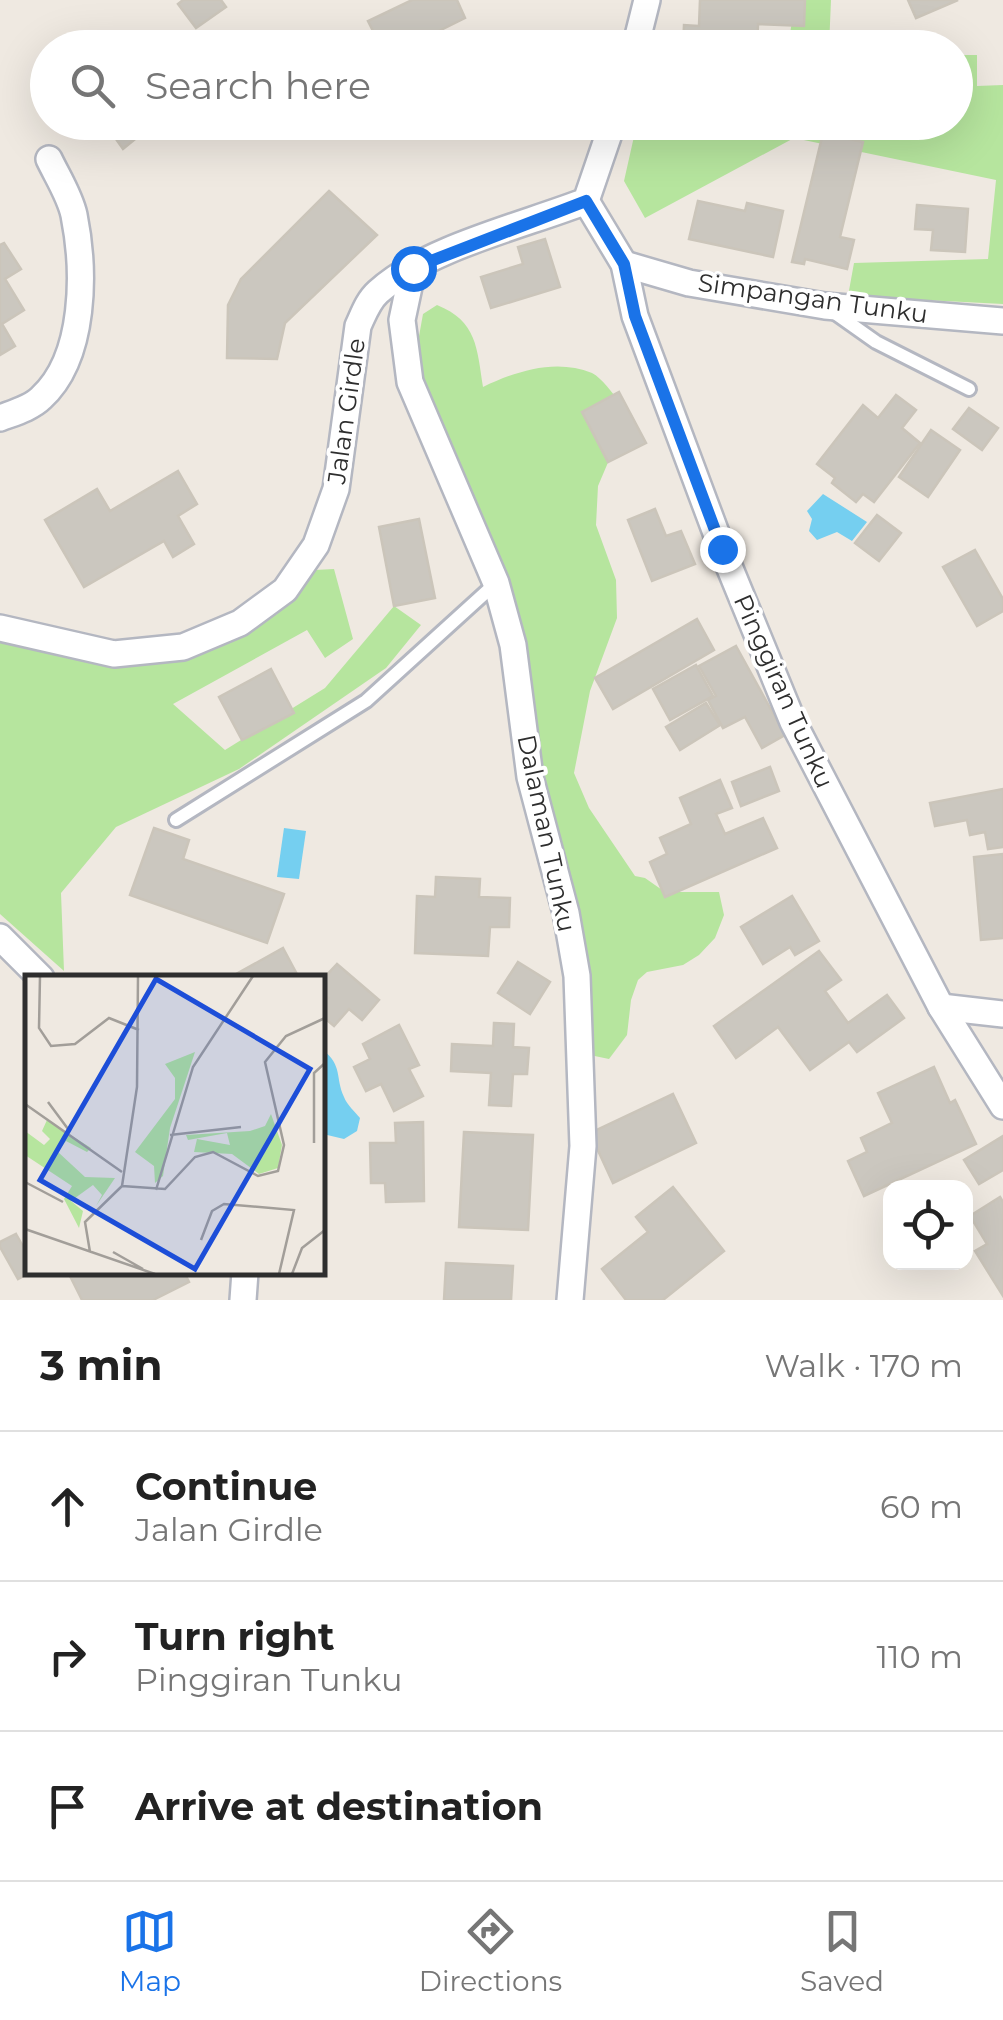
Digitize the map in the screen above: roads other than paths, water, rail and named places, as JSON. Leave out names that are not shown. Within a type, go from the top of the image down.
[{"type":"street","points":[[639,30],[646,0]]},
{"type":"street","points":[[586,201],[607,140]]},
{"type":"street","points":[[0,418],[40,401],[60,376],[78,331],[74,212],[49,159]]},
{"type":"street","name":"Pinggiran Tunku","points":[[586,201],[624,264],[635,316],[722,549],[793,722],[941,1007],[1003,1106]]},
{"type":"street","name":"Jalan Girdle","points":[[0,628],[114,654],[183,647],[240,623],[285,590],[316,546],[336,489],[358,326],[376,293],[413,268],[586,201]]},
{"type":"street","name":"Simpangan Tunku","points":[[624,264],[689,283],[824,306],[1003,321]]},
{"type":"street","name":"Dalaman Tunku","points":[[413,268],[402,320],[410,382],[496,582],[513,645],[530,777],[566,913],[576,976],[583,1146],[570,1300]]},
{"type":"street","points":[[0,937],[38,975]]},
{"type":"street","points":[[941,1007],[1003,1014]]},
{"type":"street","points":[[243,1300],[245,1275]]},
{"type":"lane","points":[[824,306],[876,342],[970,389]]},
{"type":"lane","points":[[176,820],[366,701],[496,582]]},
{"type":"water","points":[[823,494],[867,522],[852,541],[837,532],[817,540],[809,531],[812,519],[807,511]]},
{"type":"water","points":[[284,828],[306,831],[299,879],[277,877]]},
{"type":"water","points":[[325,1052],[336,1067],[345,1100],[360,1118],[357,1131],[344,1139],[325,1134]]}]
